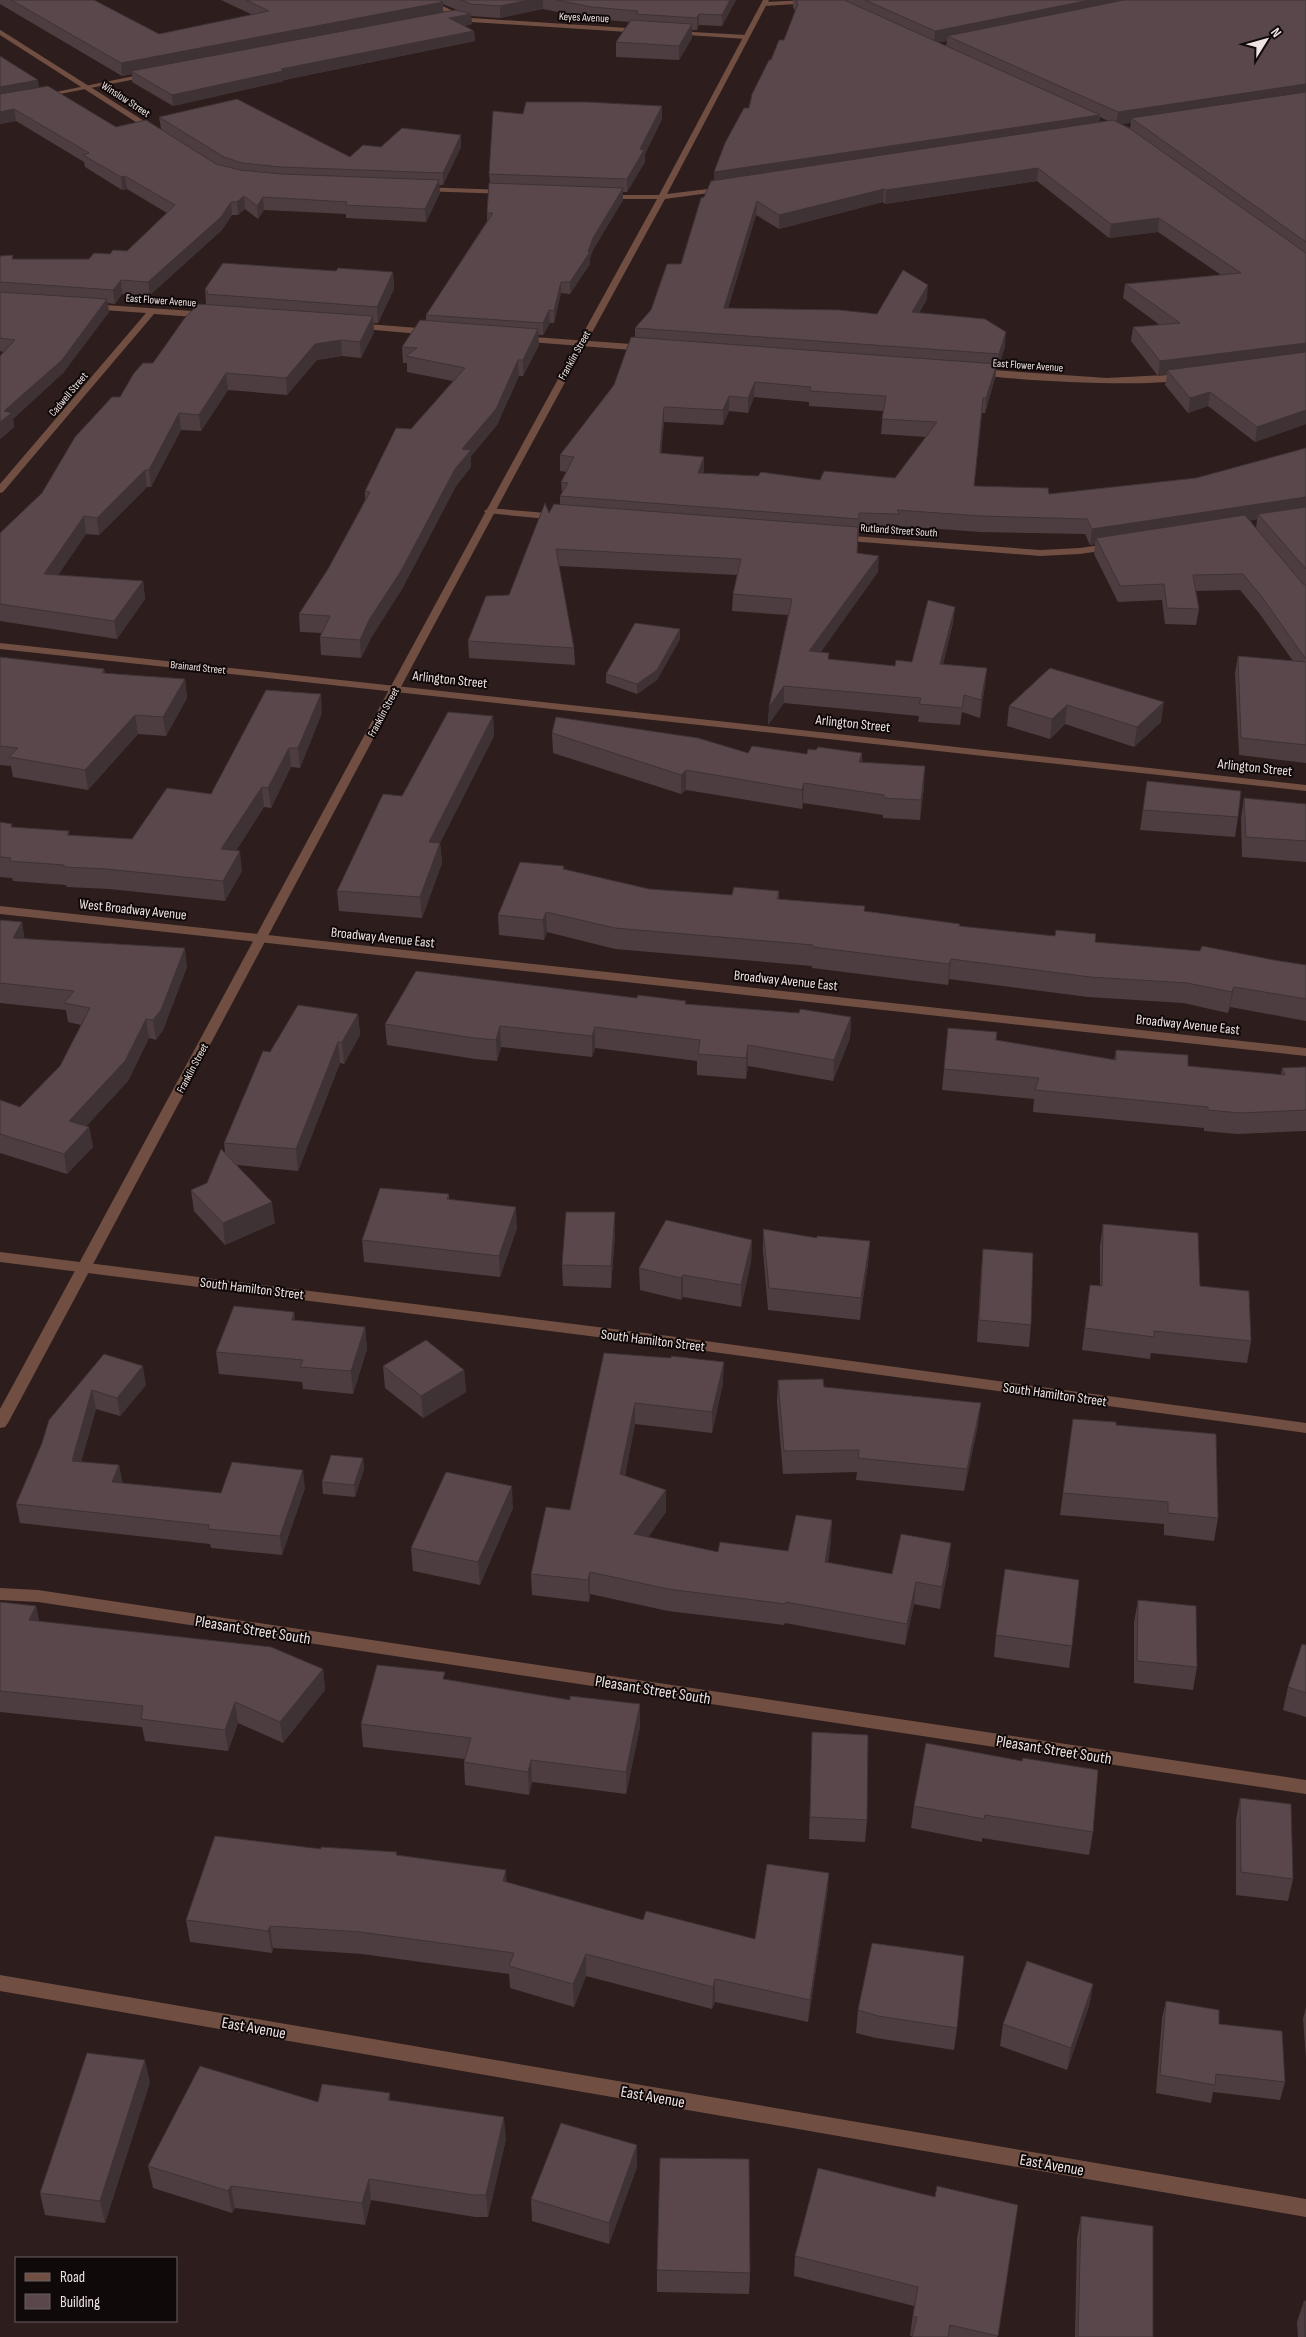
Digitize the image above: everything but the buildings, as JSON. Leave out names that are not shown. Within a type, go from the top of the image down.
[{"type":"street","name":"Keyes Avenue","points":[[424,0],[456,16],[472,20],[648,31]]},
{"type":"street","points":[[765,2],[821,1]]},
{"type":"street","name":"Franklin Street","points":[[0,1423],[262,938],[489,511],[662,198],[765,2]]},
{"type":"street","points":[[447,17],[456,16]]},
{"type":"street","name":"Winslow Street","points":[[0,32],[162,135]]},
{"type":"street","points":[[667,32],[746,37]]},
{"type":"street","points":[[29,98],[154,74]]},
{"type":"street","points":[[409,188],[516,193]]},
{"type":"street","points":[[594,196],[662,198],[731,188]]},
{"type":"street","name":"East Flower Avenue","points":[[86,306],[222,316]]},
{"type":"street","name":"Cadwell Street","points":[[0,490],[152,311]]},
{"type":"street","points":[[341,325],[441,333]]},
{"type":"street","points":[[511,338],[659,349]]},
{"type":"street","name":"East Flower Avenue","points":[[964,371],[1082,380],[1156,381],[1195,376]]},
{"type":"street","points":[[489,511],[568,517]]},
{"type":"street","name":"Rutland Street South","points":[[824,537],[1040,553],[1080,551],[1129,544]]},
{"type":"street","name":"Brainard Street","points":[[0,646],[396,688]]},
{"type":"street","name":"Arlington Street","points":[[396,688],[1306,788]]},
{"type":"street","name":"West Broadway Avenue","points":[[0,910],[262,938]]},
{"type":"street","name":"Broadway Avenue East","points":[[262,938],[1306,1052]]},
{"type":"street","name":"South Hamilton Street","points":[[0,1257],[679,1343],[1306,1428]]},
{"type":"street","name":"Pleasant Street South","points":[[0,1594],[38,1596],[1306,1787]]},
{"type":"street","name":"East Avenue","points":[[0,1984],[1306,2208]]}]
